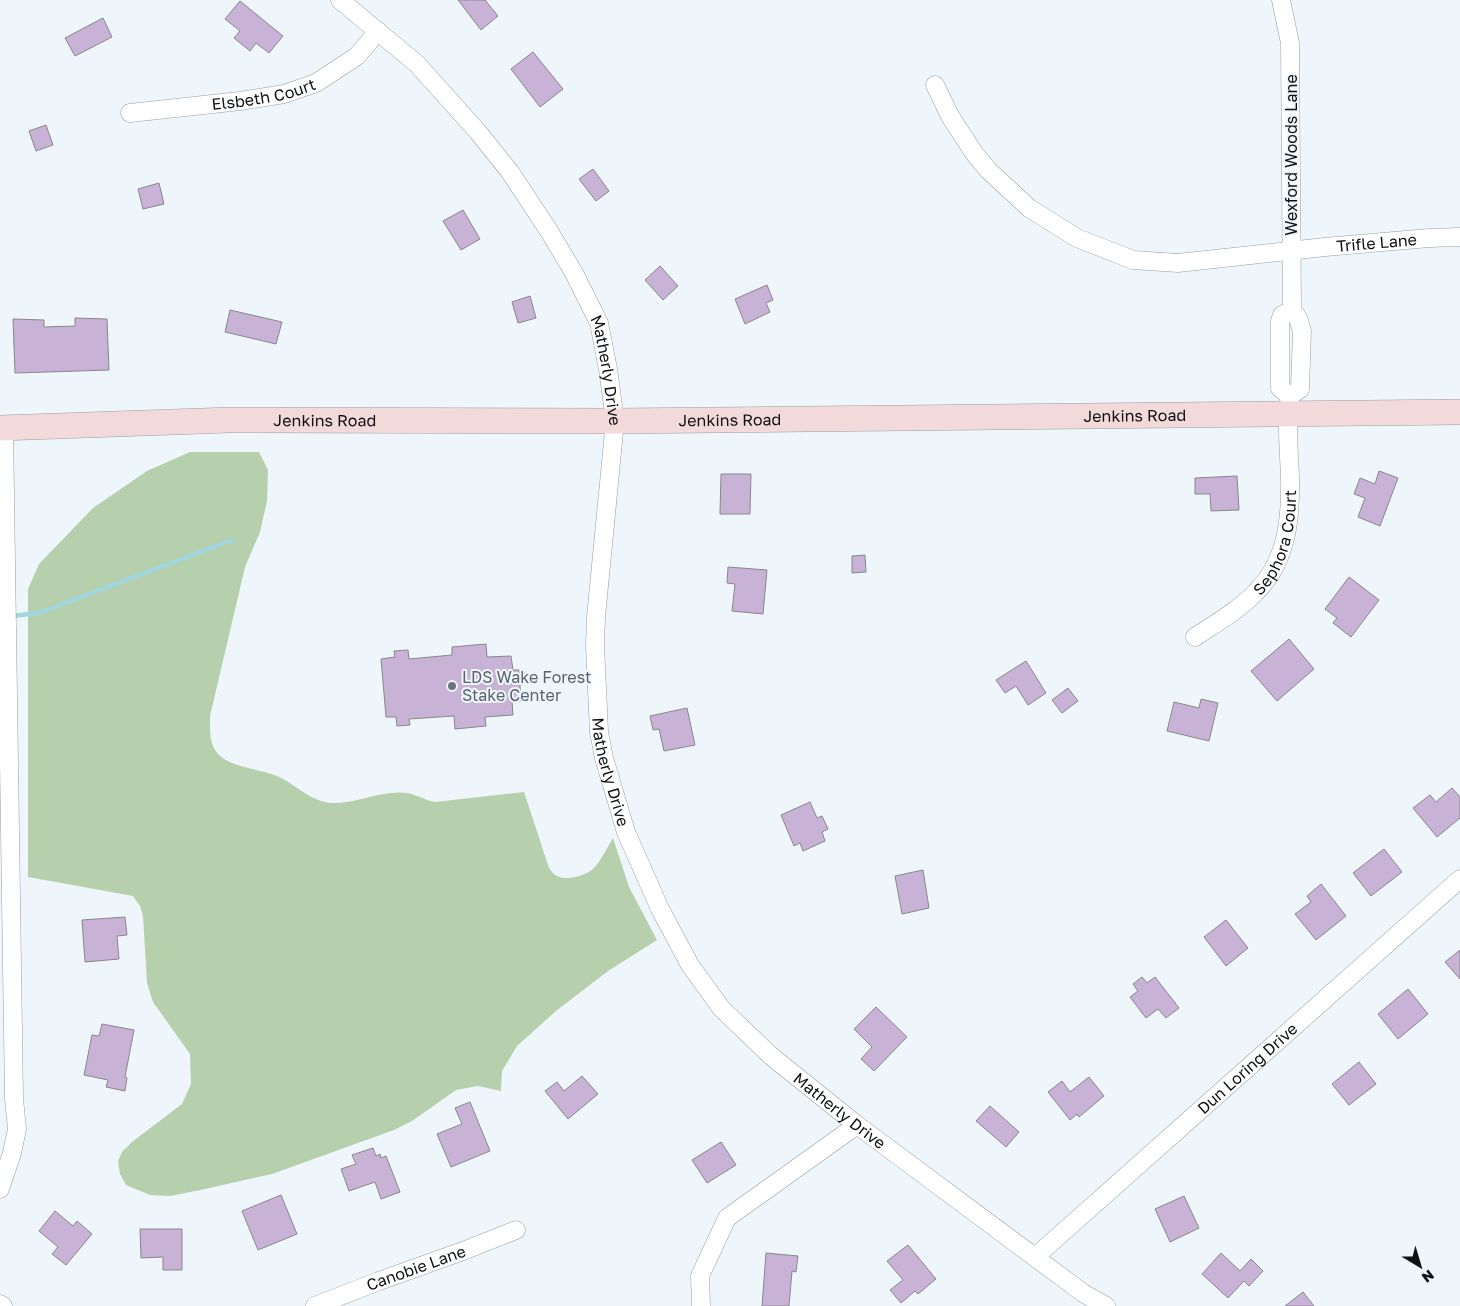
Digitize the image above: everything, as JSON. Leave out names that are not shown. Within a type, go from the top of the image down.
[{"type":"street","name":"Matherly Drive","points":[[340,0],[417,64],[478,132],[510,172],[549,231],[574,273],[599,323],[615,421],[596,616],[595,645],[599,732],[604,758],[626,832],[660,909],[690,964],[721,1008],[770,1056],[857,1125],[1034,1257],[1083,1293],[1106,1306]]},
{"type":"street","name":"Wexford Woods Lane","points":[[1281,0],[1290,43],[1292,310],[1282,315],[1280,321],[1280,388],[1289,405]]},
{"type":"street","name":"Elsbeth Court","points":[[130,113],[240,101],[284,94],[316,83],[357,56],[378,31]]},
{"type":"street","name":"Trifle Lane","points":[[934,86],[950,116],[988,170],[1029,208],[1077,238],[1133,260],[1178,263],[1291,252],[1308,248],[1460,237]]},
{"type":"street","name":"Jenkins Road","points":[[2,428],[230,420],[615,421],[1289,405],[1460,412]]},
{"type":"street","name":"Sephora Court","points":[[1195,637],[1223,619],[1257,591],[1269,577],[1280,554],[1285,539],[1290,508],[1289,405]]},
{"type":"street","points":[[0,1189],[12,1153],[17,1129],[14,1099],[2,428]]},
{"type":"street","name":"Dun Loring Drive","points":[[1034,1257],[1460,879]]},
{"type":"street","points":[[701,1306],[700,1276],[727,1218],[857,1125]]},
{"type":"street","name":"Canobie Lane","points":[[315,1306],[516,1230]]},
{"type":"green space","points":[[190,452],[259,452],[268,470],[267,501],[260,532],[245,567],[210,716],[212,742],[220,756],[243,767],[270,773],[284,779],[309,796],[331,803],[398,792],[435,802],[524,792],[548,865],[556,875],[572,878],[589,872],[599,862],[613,838],[629,887],[657,940],[608,971],[556,1011],[517,1046],[502,1071],[501,1091],[478,1086],[456,1090],[412,1121],[394,1130],[272,1174],[170,1196],[150,1195],[126,1185],[120,1174],[118,1161],[122,1152],[132,1142],[182,1104],[191,1084],[190,1054],[153,1002],[147,983],[143,916],[140,906],[133,896],[28,877],[28,589],[39,564],[93,508],[147,471]]},
{"type":"building","points":[[458,0],[485,0],[498,16],[481,30]]},
{"type":"building","points":[[240,1],[283,36],[269,53],[256,43],[250,51],[234,38],[240,31],[225,19]]},
{"type":"building","points":[[103,18],[112,37],[75,56],[65,38]]},
{"type":"building","points":[[533,52],[563,89],[540,107],[511,69]]},
{"type":"building","points":[[46,125],[53,145],[36,151],[29,131]]},
{"type":"building","points":[[593,169],[609,191],[596,201],[579,179]]},
{"type":"building","points":[[159,183],[164,204],[143,209],[138,189]]},
{"type":"building","points":[[463,210],[480,239],[461,250],[443,221]]},
{"type":"building","points":[[660,266],[678,286],[663,300],[645,280]]},
{"type":"building","points":[[767,285],[773,300],[766,303],[770,312],[745,324],[735,299]]},
{"type":"building","points":[[530,296],[536,318],[518,323],[512,302]]},
{"type":"building","points":[[230,310],[282,322],[276,344],[225,332]]},
{"type":"building","points":[[75,318],[107,319],[109,370],[15,373],[13,319],[44,320],[44,327],[75,326]]},
{"type":"building","points":[[1379,471],[1398,478],[1380,526],[1358,517],[1365,498],[1354,494],[1360,478],[1375,484]]},
{"type":"building","points":[[721,474],[751,474],[750,514],[720,514]]},
{"type":"building","points":[[1237,476],[1239,510],[1211,511],[1210,494],[1195,494],[1195,478]]},
{"type":"building","points":[[865,555],[866,572],[852,573],[852,556]]},
{"type":"building","points":[[728,567],[767,570],[763,614],[732,611],[735,584],[727,583]]},
{"type":"building","points":[[1349,577],[1379,600],[1351,637],[1333,623],[1337,618],[1325,609]]},
{"type":"building","points":[[1289,639],[1314,669],[1277,701],[1251,671]]},
{"type":"building","name":"LDS Wake Forest Stake Center","points":[[486,644],[487,657],[511,656],[513,670],[519,670],[521,701],[512,701],[513,715],[485,717],[486,726],[455,729],[454,716],[409,719],[410,725],[397,726],[396,717],[386,717],[381,659],[395,657],[394,651],[408,650],[409,659],[452,655],[452,647]]},
{"type":"building","points":[[1026,661],[1046,693],[1028,705],[1016,686],[1005,693],[996,680]]},
{"type":"building","points":[[1068,688],[1078,701],[1062,713],[1052,700]]},
{"type":"building","points":[[1201,699],[1218,703],[1209,741],[1167,731],[1174,702],[1199,708]]},
{"type":"building","points":[[687,708],[695,745],[664,751],[659,729],[653,730],[650,716]]},
{"type":"building","points":[[1452,788],[1460,797],[1460,818],[1437,837],[1413,808],[1430,795],[1436,802]]},
{"type":"building","points":[[810,802],[817,818],[822,816],[828,829],[822,832],[825,841],[803,851],[800,843],[794,846],[781,815]]},
{"type":"building","points":[[1384,849],[1402,872],[1371,896],[1353,873]]},
{"type":"building","points":[[923,870],[929,908],[902,914],[895,876]]},
{"type":"building","points":[[1321,884],[1346,916],[1316,940],[1295,914],[1311,902],[1307,896]]},
{"type":"building","points":[[125,917],[127,935],[117,936],[119,959],[85,962],[82,920]]},
{"type":"building","points":[[1226,920],[1248,948],[1226,966],[1204,937]]},
{"type":"building","points":[[1460,950],[1460,979],[1445,962]]},
{"type":"building","points":[[1142,977],[1147,983],[1155,977],[1179,1008],[1166,1018],[1158,1009],[1146,1018],[1130,997],[1138,991],[1133,984]]},
{"type":"building","points":[[1408,989],[1428,1014],[1398,1039],[1378,1014]]},
{"type":"building","points":[[876,1007],[907,1037],[874,1071],[861,1059],[872,1047],[854,1029]]},
{"type":"building","points":[[102,1024],[134,1030],[125,1077],[127,1078],[125,1091],[106,1087],[108,1080],[84,1075],[92,1035],[99,1036]]},
{"type":"building","points":[[1359,1062],[1376,1084],[1349,1105],[1332,1084]]},
{"type":"building","points":[[582,1076],[598,1094],[568,1119],[545,1091],[557,1082],[564,1091]]},
{"type":"building","points":[[1089,1077],[1104,1096],[1079,1117],[1077,1114],[1070,1120],[1048,1092],[1062,1081],[1070,1092]]},
{"type":"building","points":[[470,1102],[490,1151],[451,1167],[437,1134],[462,1124],[455,1108]]},
{"type":"building","points":[[990,1106],[1019,1132],[1006,1147],[976,1121]]},
{"type":"building","points":[[721,1142],[736,1165],[707,1183],[692,1160]]},
{"type":"building","points":[[373,1148],[376,1156],[380,1154],[381,1158],[386,1156],[400,1192],[381,1199],[375,1182],[349,1191],[341,1169],[356,1164],[352,1155]]},
{"type":"building","points":[[281,1195],[297,1234],[258,1250],[242,1211]]},
{"type":"building","points":[[1184,1196],[1199,1228],[1170,1242],[1155,1209]]},
{"type":"building","points":[[55,1211],[73,1226],[77,1221],[92,1234],[66,1265],[52,1254],[58,1247],[39,1231]]},
{"type":"building","points":[[140,1229],[182,1229],[182,1270],[163,1270],[163,1257],[141,1258]]},
{"type":"building","points":[[908,1245],[936,1279],[918,1294],[915,1291],[901,1303],[890,1290],[903,1280],[887,1261]]},
{"type":"building","points":[[766,1253],[798,1256],[796,1272],[792,1271],[789,1306],[762,1306]]},
{"type":"building","points":[[1221,1253],[1240,1271],[1251,1259],[1263,1271],[1249,1286],[1244,1281],[1228,1298],[1202,1274]]},
{"type":"building","points":[[1303,1292],[1314,1306],[1285,1306]]},
{"type":"waterway","points":[[12,616],[39,613],[232,540]]},
{"type":"place","name":"LDS Wake Forest Stake Center","points":[[452,686]]}]
